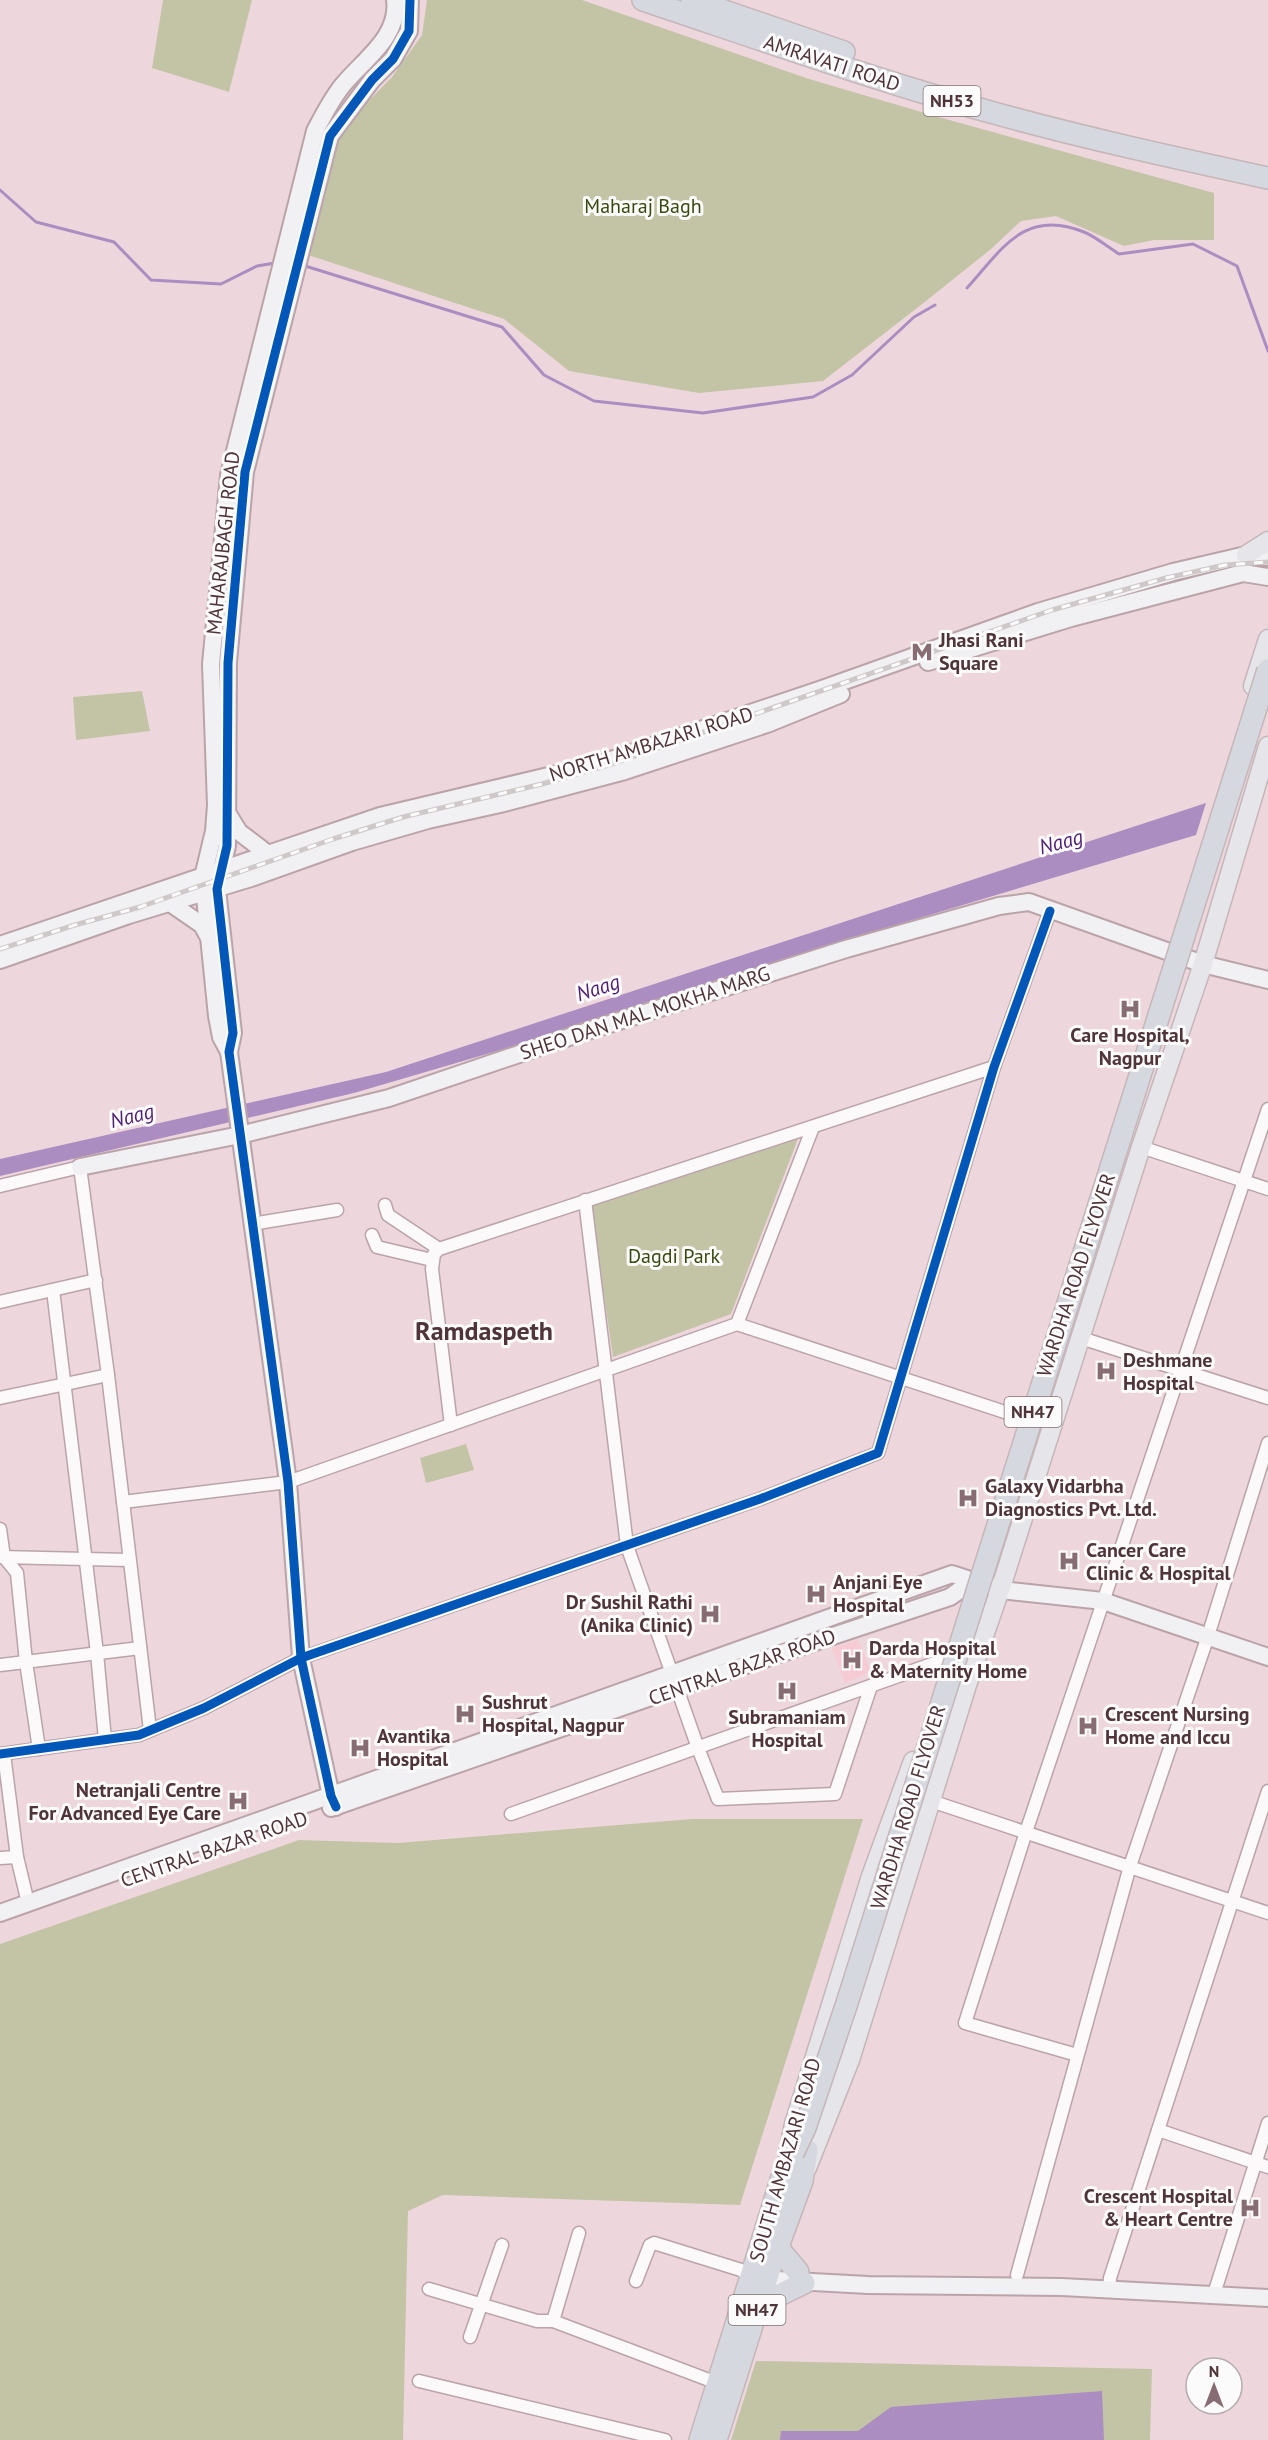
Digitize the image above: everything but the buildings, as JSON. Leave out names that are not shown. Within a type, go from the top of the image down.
[{"type":"highway","name":"AMRAVATI ROAD","points":[[692,0],[884,66],[998,100],[1133,136],[1268,164]]},
{"type":"highway","name":"AMRAVATI ROAD","points":[[655,2],[879,78],[994,113],[1131,148],[1268,178]]},
{"type":"highway","name":"WARDHA ROAD FLYOVER","points":[[800,2152],[805,2128],[847,2003],[1268,670]]},
{"type":"highway","name":"WARDHA ROAD FLYOVER","points":[[800,2152],[898,1870],[1103,1214],[1204,909],[1268,705]]},
{"type":"highway","name":"NH47","points":[[716,2440],[759,2305],[756,2273],[778,2248],[800,2152]]},
{"type":"highway","name":"SOUTH AMBAZARI ROAD","points":[[700,2440],[717,2383],[792,2179]]},
{"type":"highway","points":[[759,2305],[801,2278],[778,2248]]},
{"type":"main road","name":"MAHARAJBAGH ROAD","points":[[229,1052],[232,1034],[208,886],[221,870],[227,846],[228,663],[245,472],[283,288],[288,231],[315,131],[342,86],[376,50],[391,27],[395,0]]},
{"type":"main road","name":"MAHARAJBAGH ROAD","points":[[229,1052],[221,1036],[217,1016],[208,937],[208,886],[216,805],[211,664],[229,475],[283,288],[305,236],[330,136],[372,80],[393,59],[410,31],[410,0]]},
{"type":"main road","points":[[1246,555],[1268,542]]},
{"type":"main road","name":"NORTH AMBAZARI ROAD","points":[[0,945],[417,823],[625,771],[767,724],[906,669],[1173,572],[1246,555],[1268,556]]},
{"type":"main road","name":"NORTH AMBAZARI ROAD","points":[[221,870],[380,816],[599,764],[822,689],[1041,620],[1071,618],[1243,573],[1268,577]]},
{"type":"main road","name":"SOUTH AMBAZARI ROAD","points":[[792,2179],[794,2124],[871,1876],[906,1782],[971,1582],[1171,953],[1268,639]]},
{"type":"main road","points":[[792,2179],[850,2060],[967,1684],[1000,1590],[1141,1148],[1203,964],[1268,746]]},
{"type":"main road","points":[[228,813],[239,832],[268,854]]},
{"type":"main road","name":"NORTH AMBAZARI ROAD","points":[[0,960],[170,903],[208,886]]},
{"type":"main road","name":"SHEO DAN MAL MOKHA MARG","points":[[80,1167],[240,1135],[389,1098],[846,949],[999,906],[1029,902],[1203,964],[1268,980]]},
{"type":"main road","points":[[170,903],[202,925],[208,937]]},
{"type":"main road","points":[[229,1052],[288,1482],[301,1658],[334,1801]]},
{"type":"main road","points":[[971,1582],[1000,1590],[1103,1601],[1268,1657]]},
{"type":"main road","name":"CENTRAL BAZAR ROAD","points":[[0,1925],[334,1801],[674,1681],[950,1597],[971,1582]]},
{"type":"main road","name":"CENTRAL BAZAR ROAD","points":[[0,1913],[334,1801]]},
{"type":"main road","points":[[756,2273],[801,2278],[1109,2283]]},
{"type":"main road","points":[[801,2278],[1017,2275],[1215,2289],[1268,2288]]},
{"type":"main road","points":[[1215,2289],[1268,2298]]},
{"type":"street","points":[[28,1903],[17,1857],[2,1754],[139,1735],[204,1708],[301,1658],[779,1492],[878,1453],[994,1067],[1050,911]]},
{"type":"street","points":[[372,1235],[377,1247],[435,1255],[585,1200],[994,1067]]},
{"type":"street","points":[[1077,2055],[965,2023],[1026,1832],[1268,1109]]},
{"type":"street","points":[[737,1324],[813,1127]]},
{"type":"street","points":[[1141,1148],[1268,1189]]},
{"type":"street","points":[[0,1186],[80,1167],[108,1375],[150,1730]]},
{"type":"street","points":[[585,1200],[627,1546],[718,1799],[835,1794],[871,1686]]},
{"type":"street","points":[[385,1205],[388,1215],[435,1255],[451,1425]]},
{"type":"street","points":[[252,1224],[337,1210]]},
{"type":"street","points":[[0,1302],[96,1280]]},
{"type":"street","points":[[53,1290],[97,1653],[105,1740]]},
{"type":"street","points":[[123,1502],[288,1482],[737,1324],[1023,1418]]},
{"type":"street","points":[[1082,1338],[1268,1398]]},
{"type":"street","points":[[0,1398],[108,1375]]},
{"type":"street","points":[[1017,2275],[1130,1866],[1208,1636],[1268,1443]]},
{"type":"street","points":[[0,1529],[2,1557],[17,1574],[26,1662],[39,1749]]},
{"type":"street","points":[[2,1557],[129,1560]]},
{"type":"street","points":[[0,1665],[140,1648]]},
{"type":"street","points":[[512,1814],[946,1659]]},
{"type":"street","points":[[1109,2283],[1268,1791]]},
{"type":"street","points":[[931,1801],[1268,1912]]},
{"type":"street","points":[[0,1858],[17,1857]]},
{"type":"street","points":[[1215,2289],[1268,2123]]},
{"type":"street","points":[[1158,2130],[1268,2166]]},
{"type":"street","points":[[553,2321],[579,2233]]},
{"type":"street","points":[[636,2281],[650,2245],[654,2243],[756,2273]]},
{"type":"street","points":[[470,2337],[502,2245]]},
{"type":"street","points":[[429,2289],[537,2321],[553,2321],[717,2383]]},
{"type":"street","points":[[419,2381],[666,2440]]},
{"type":"shaded area","points":[[1206,803],[1196,835],[893,926],[589,1024],[354,1093],[0,1176],[0,1159],[386,1072]]},
{"type":"shaded area","name":"Darda Hospital & Maternity Home","points":[[858,1640],[871,1672],[845,1683],[832,1648]]},
{"type":"shaded area","points":[[1102,2391],[1104,2440],[780,2440],[781,2431],[858,2431],[891,2407]]},
{"type":"green space","points":[[163,0],[252,0],[229,92],[152,68]]},
{"type":"green space","name":"Maharaj Bagh","points":[[427,0],[582,0],[809,79],[1214,193],[1214,240],[1154,240],[1124,246],[1056,216],[1021,221],[991,249],[823,381],[699,393],[569,371],[504,319],[305,254],[340,130],[392,77],[422,35]]},
{"type":"green space","points":[[142,691],[150,731],[76,740],[73,697]]},
{"type":"green space","name":"Dagdi Park","points":[[799,1136],[731,1314],[613,1357],[591,1206]]},
{"type":"green space","points":[[466,1444],[474,1470],[426,1483],[420,1458]]},
{"type":"green space","points":[[692,1819],[863,1819],[740,2205],[443,2195],[408,2211],[403,2440],[0,2440],[0,1944],[299,1840],[398,1843]]},
{"type":"green space","points":[[756,2361],[1152,2369],[1150,2440],[731,2440]]},
{"type":"waterway","points":[[0,190],[36,222],[114,242],[151,280],[221,284],[257,266],[275,263]]},
{"type":"waterway","points":[[967,288],[1004,246],[1017,236],[1046,225],[1064,226],[1084,232],[1119,254],[1193,244],[1237,266],[1268,351]]},
{"type":"waterway","points":[[302,265],[502,327],[544,375],[594,401],[703,413],[813,397],[852,375],[914,317],[935,305]]},
{"type":"railway","points":[[0,949],[140,907],[333,839],[403,817],[542,784],[612,764],[1052,610],[1166,578],[1225,565],[1268,562]]},
{"type":"cycle path","points":[[336,1807],[331,1796],[301,1658],[288,1482],[229,1052],[233,1033],[217,889],[227,846],[228,663],[245,472],[330,136],[372,80],[393,59],[409,31],[410,0]]},
{"type":"cycle path","points":[[0,1754],[139,1735],[204,1708],[301,1658],[760,1499],[878,1453],[994,1067],[1050,911]]},
{"type":"place","name":"Jhasi Rani Square","points":[[922,652]]},
{"type":"place","name":"Care Hospital, Nagpur","points":[[1130,1009]]},
{"type":"place","name":"Deshmane Hospital","points":[[1106,1371]]},
{"type":"place","name":"Galaxy Vidarbha Diagnostics Pvt. Ltd.","points":[[968,1498]]},
{"type":"place","name":"Cancer Care Clinic & Hospital","points":[[1069,1561]]},
{"type":"place","name":"Anjani Eye Hospital","points":[[816,1594]]},
{"type":"place","name":"Dr Sushil Rathi (Anika Clinic)","points":[[710,1614]]},
{"type":"place","name":"Darda Hospital & Maternity Home","points":[[852,1660]]},
{"type":"place","name":"Subramaniam Hospital","points":[[787,1691]]},
{"type":"place","name":"Sushrut Hospital, Nagpur","points":[[465,1714]]},
{"type":"place","name":"Crescent Nursing Home and Iccu","points":[[1088,1726]]},
{"type":"place","name":"Avantika Hospital","points":[[360,1748]]},
{"type":"place","name":"Netranjali Centre For Advanced Eye Care","points":[[238,1801]]},
{"type":"place","name":"Crescent Hospital & Heart Centre","points":[[1250,2208]]},
{"type":"district","name":"Ramdaspeth","points":[[484,1331]]},
{"type":"water label","name":"Naag","points":[[1061,842]]},
{"type":"water label","name":"Naag","points":[[598,988]]},
{"type":"water label","name":"Naag","points":[[132,1116]]}]
